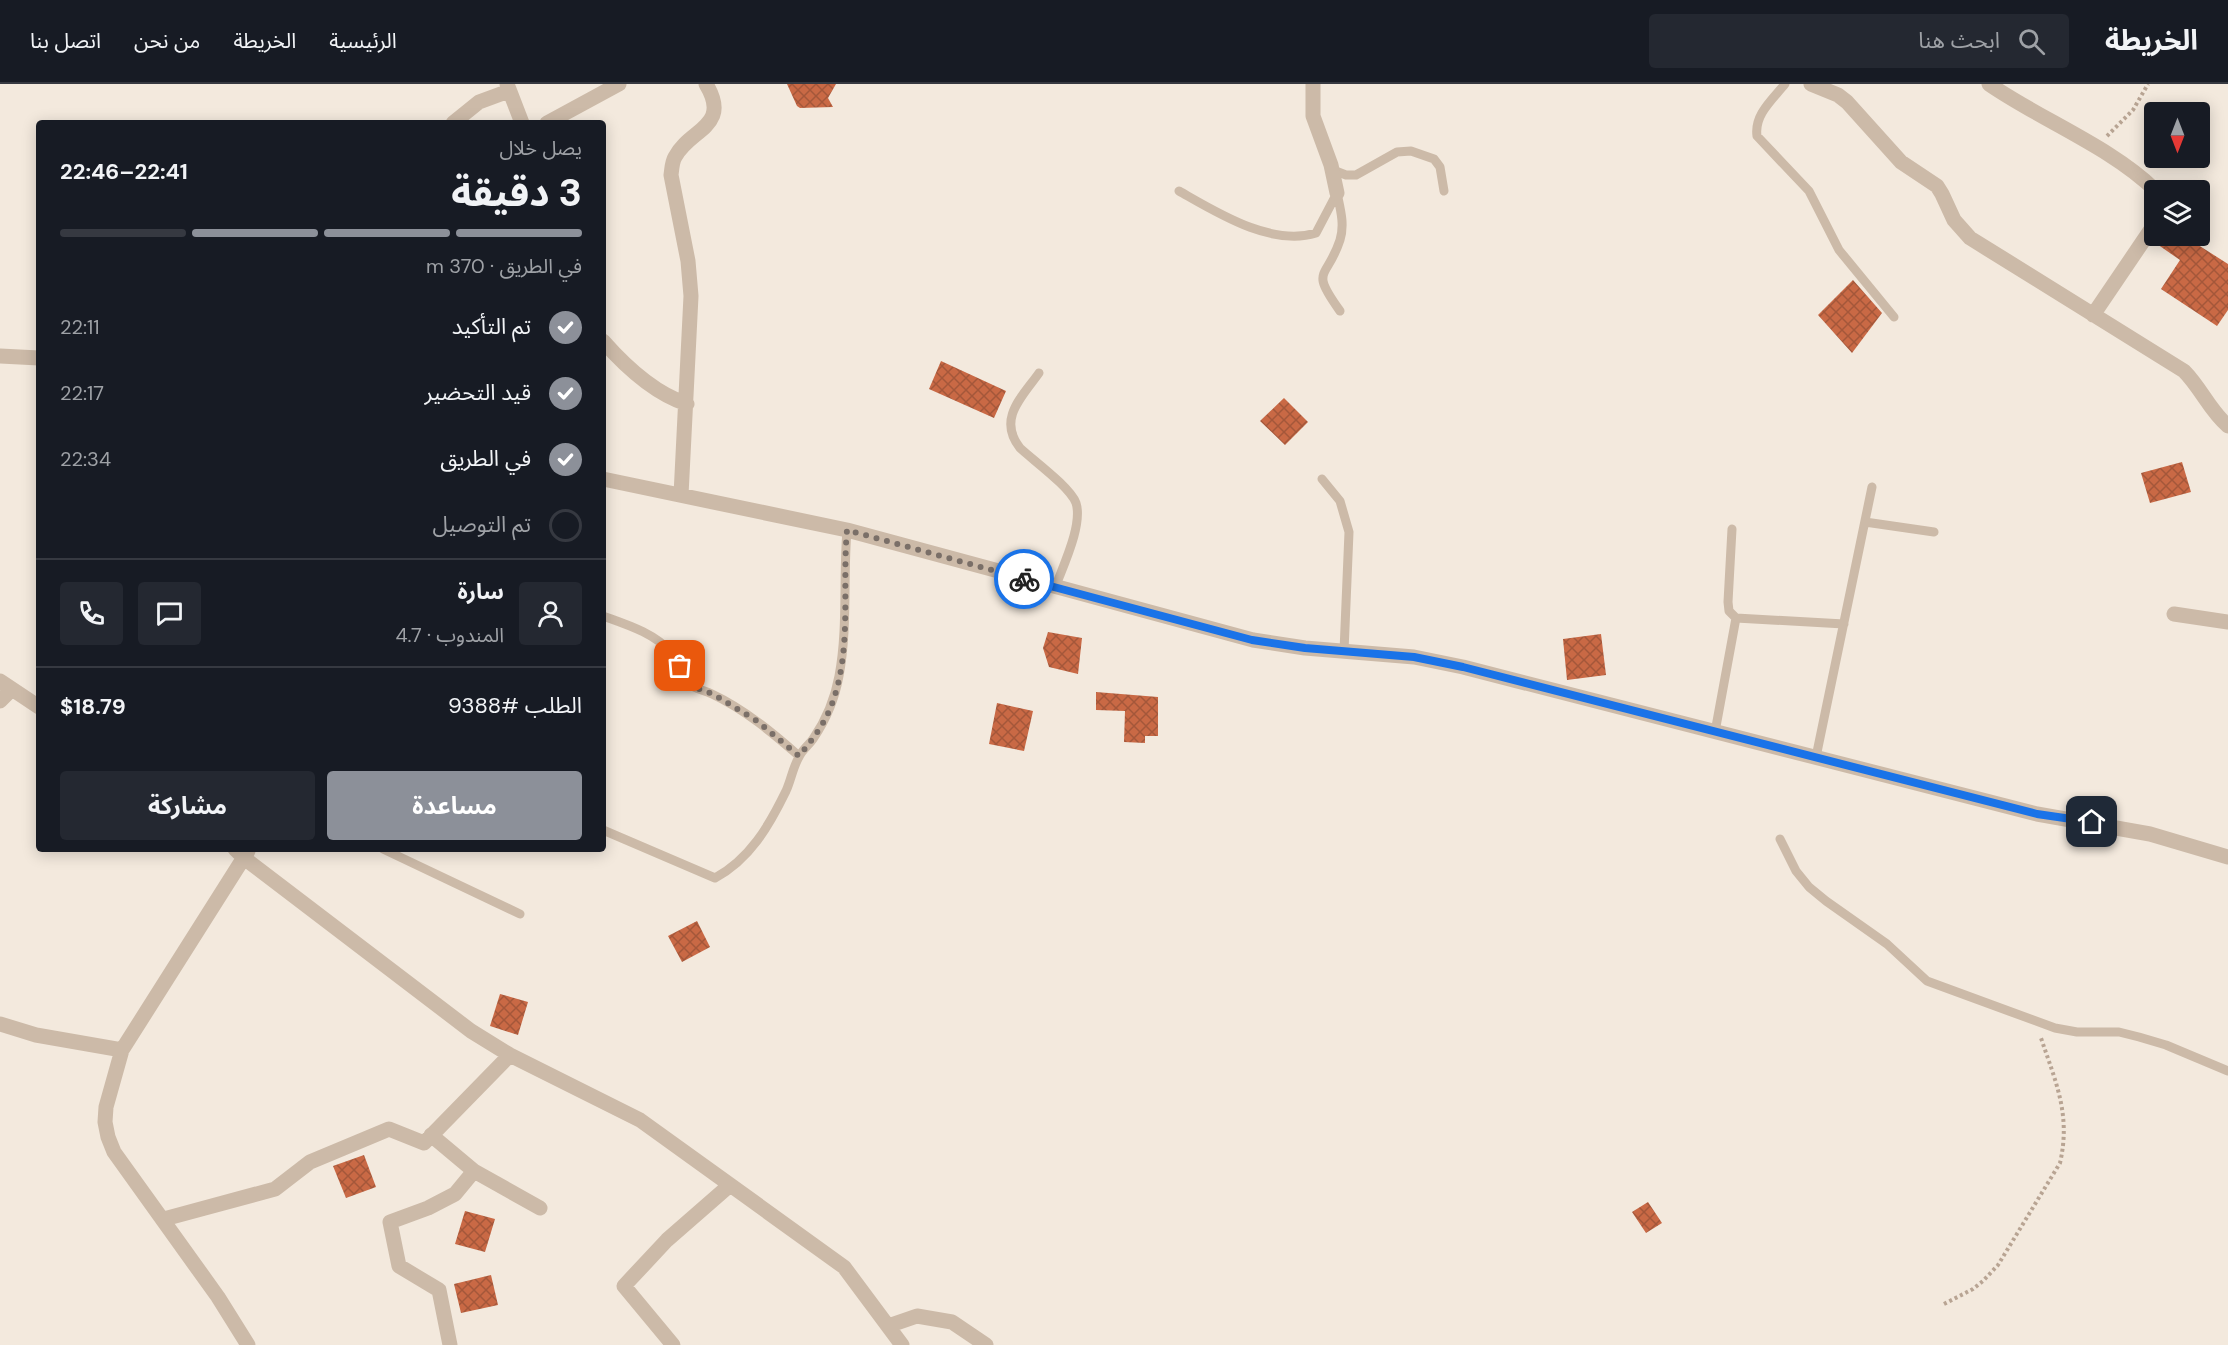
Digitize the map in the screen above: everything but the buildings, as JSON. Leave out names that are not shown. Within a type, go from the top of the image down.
[{"type":"street","points":[[553,120],[619,84]]},
{"type":"street","points":[[681,495],[687,404],[690,278],[672,184],[672,165],[678,151],[702,130],[713,115],[712,97],[706,84]]},
{"type":"street","points":[[1313,84],[1313,116],[1333,170],[1337,193]]},
{"type":"street","points":[[1811,84],[1838,95],[1847,102],[1901,162],[1936,186],[1954,220],[1970,238],[2184,371],[2218,417],[2228,426]]},
{"type":"street","points":[[1989,84],[2097,148],[2144,180]]},
{"type":"street","points":[[457,120],[479,102],[508,87],[521,120]]},
{"type":"street","points":[[2093,315],[2144,240]]},
{"type":"street","points":[[606,343],[637,374],[673,399],[687,404]]},
{"type":"street","points":[[0,356],[36,358]]},
{"type":"street","points":[[606,480],[847,530],[1252,640],[1305,648],[1414,657],[1463,667],[2037,814],[2150,834],[2228,857]]},
{"type":"street","points":[[2174,614],[2228,622]]},
{"type":"street","points":[[0,701],[6,685],[36,704]]},
{"type":"street","points":[[248,1345],[164,1219],[114,1152],[105,1122],[106,1107],[122,1050],[243,852],[471,1032],[510,1055],[640,1120],[844,1268],[902,1345]]},
{"type":"street","points":[[0,1024],[36,1035],[122,1050]]},
{"type":"street","points":[[164,1219],[275,1189],[310,1162],[388,1129],[424,1143],[510,1055]]},
{"type":"street","points":[[431,1135],[474,1171],[540,1208]]},
{"type":"street","points":[[450,1345],[439,1290],[399,1266],[390,1222],[428,1208],[455,1194],[474,1171]]},
{"type":"street","points":[[673,1345],[624,1286],[667,1240],[730,1185]]},
{"type":"street","points":[[888,1326],[917,1316],[952,1322],[986,1345]]},
{"type":"lane","points":[[1785,84],[1758,119],[1757,136],[1809,191],[1839,250],[1894,317]]},
{"type":"lane","points":[[1333,170],[1346,175],[1356,175],[1397,152],[1411,151],[1434,159],[1440,167],[1444,191]]},
{"type":"lane","points":[[1179,191],[1243,225],[1294,238],[1316,233],[1337,193]]},
{"type":"lane","points":[[1337,193],[1342,229],[1340,241],[1325,268],[1322,280],[1325,290],[1340,311]]},
{"type":"lane","points":[[1039,373],[1014,408],[1010,418],[1013,440],[1070,493],[1076,504],[1075,531],[1055,588]]},
{"type":"lane","points":[[1322,479],[1340,501],[1349,532],[1344,651]]},
{"type":"lane","points":[[1816,757],[1872,487]]},
{"type":"lane","points":[[1865,522],[1934,532]]},
{"type":"lane","points":[[1732,529],[1728,602],[1729,611],[1736,618],[1844,624]]},
{"type":"lane","points":[[606,831],[715,878],[730,869],[749,852],[786,790],[799,756],[823,722],[833,701],[845,638],[844,561],[847,530]]},
{"type":"lane","points":[[606,617],[639,629],[655,639],[673,654],[684,680],[694,687],[713,694],[757,721],[799,756]]},
{"type":"lane","points":[[1715,732],[1736,618]]},
{"type":"lane","points":[[1780,840],[1796,871],[1809,887],[1834,908],[1887,944],[1927,981],[2055,1028],[2077,1032],[2119,1032],[2166,1045],[2228,1071]]},
{"type":"lane","points":[[389,852],[520,914]]},
{"type":"path","points":[[2097,148],[2133,110],[2148,84]]},
{"type":"path","points":[[1944,1304],[1983,1281],[1998,1264],[2060,1163],[2065,1118],[2057,1085],[2035,1020]]},
{"type":"way so far","points":[[680,666],[684,680],[694,687],[713,694],[757,721],[799,756],[814,738],[823,722],[833,701],[839,677],[845,638],[844,561],[847,530],[1024,579]]},
{"type":"route","points":[[1024,579],[1252,640],[1305,648],[1414,657],[1463,667],[2037,814],[2092,822]]}]
